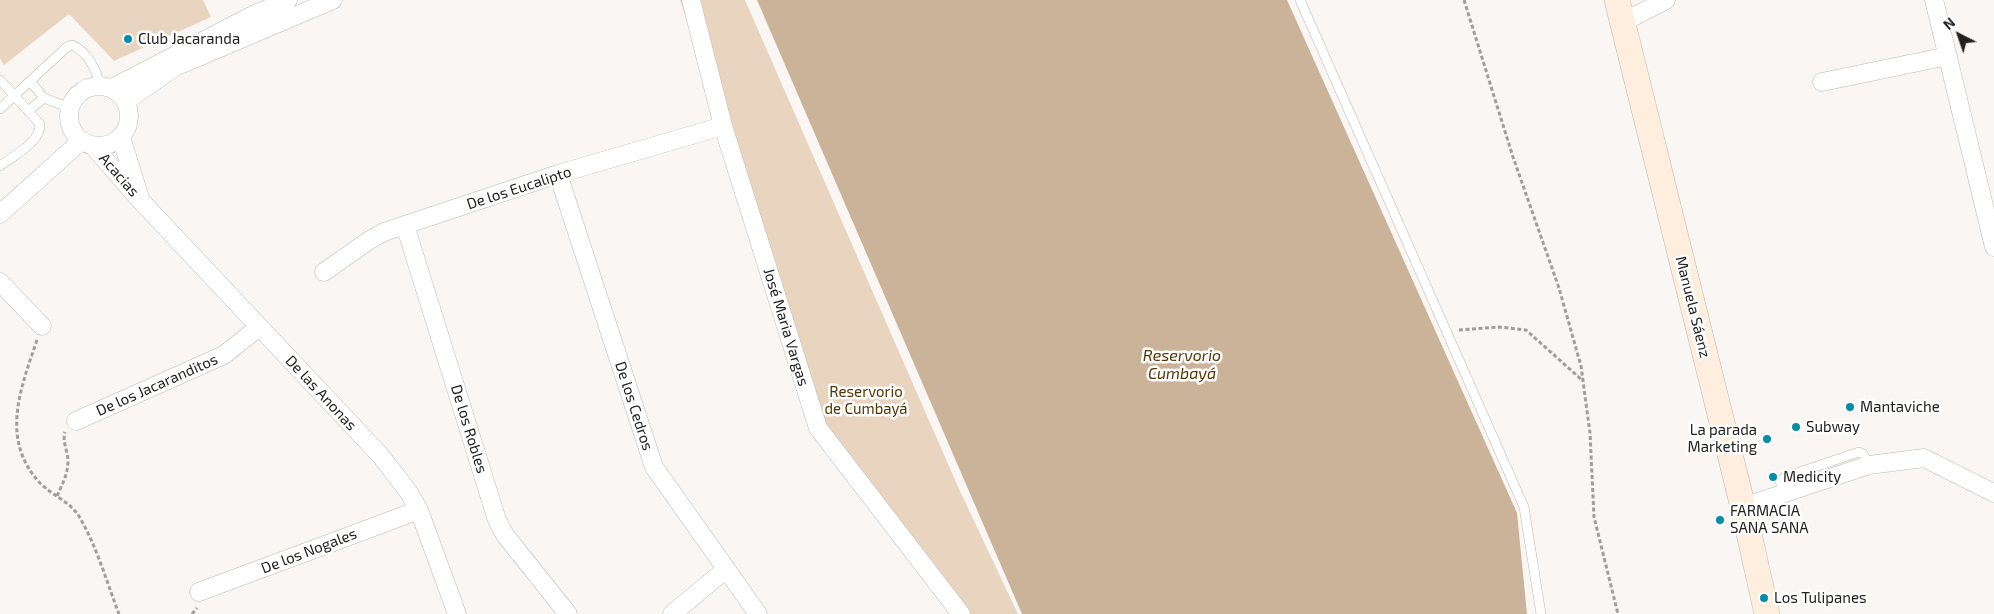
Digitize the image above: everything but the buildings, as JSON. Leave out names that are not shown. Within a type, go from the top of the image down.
[{"type":"street","points":[[106,86],[120,93],[126,101],[130,110],[130,120],[127,129],[113,143],[103,146],[87,143],[73,132],[69,121],[70,108],[76,96],[86,88],[106,86],[288,0]]},
{"type":"street","points":[[126,101],[175,67],[333,0]]},
{"type":"street","name":"José Maria Vargas","points":[[691,0],[723,126],[818,428],[961,614]]},
{"type":"street","points":[[1620,11],[1666,0]]},
{"type":"street","points":[[1934,0],[1994,247]]},
{"type":"street","name":"Manuela Sáenz","points":[[1620,11],[1743,507],[1767,614]]},
{"type":"street","points":[[1822,82],[1948,56]]},
{"type":"street","name":"De los Eucalipto","points":[[324,272],[384,232],[558,174],[723,126]]},
{"type":"street","name":"Acacias","points":[[121,137],[140,200]]},
{"type":"street","points":[[0,214],[87,143]]},
{"type":"street","name":"Acacias","points":[[87,143],[140,200]]},
{"type":"street","name":"De los Cedros","points":[[558,174],[654,467],[725,570],[758,614]]},
{"type":"street","name":"De las Anonas","points":[[140,200],[380,455],[419,510],[457,614]]},
{"type":"street","name":"De los Robles","points":[[405,225],[497,520],[505,535],[568,614]]},
{"type":"street","points":[[0,282],[42,326]]},
{"type":"street","name":"De los Jacaranditos","points":[[76,421],[224,355],[259,327]]},
{"type":"street","points":[[1743,507],[1869,466],[1924,458],[1994,493]]},
{"type":"street","name":"De los Nogales","points":[[199,592],[419,510]]},
{"type":"street","points":[[672,614],[725,570]]},
{"type":"lane","points":[[1300,0],[1524,507],[1541,614]]},
{"type":"lane","points":[[0,109],[72,45],[93,66],[106,86]]},
{"type":"lane","points":[[0,80],[40,124],[40,131],[36,138],[0,166]]},
{"type":"lane","points":[[30,81],[44,98],[70,108]]},
{"type":"lane","points":[[28,110],[44,98]]},
{"type":"path","points":[[1464,0],[1514,157],[1559,288],[1581,366],[1590,433],[1594,517],[1618,614]]},
{"type":"path","points":[[42,326],[19,392],[14,432],[18,449],[31,474],[51,494],[57,496],[80,518],[109,583],[119,614]]},
{"type":"path","points":[[1459,330],[1500,327],[1526,330],[1583,381]]},
{"type":"path","points":[[57,496],[65,478],[68,461],[64,437],[65,431],[68,426],[76,421]]},
{"type":"green space","name":"Club Jacaranda","points":[[0,0],[203,0],[211,17],[114,61],[69,14],[4,65],[0,59]]},
{"type":"green space","name":"Reservorio de Cumbayá","points":[[680,0],[745,0],[959,489],[1018,614],[968,614],[822,425]]},
{"type":"water","name":"Reservorio Cumbayá","points":[[757,0],[1287,0],[1517,513],[1527,614],[1022,614]]},
{"type":"place","name":"Club Jacaranda","points":[[128,39]]},
{"type":"place","name":"Mantaviche","points":[[1850,407]]},
{"type":"place","name":"Subway","points":[[1796,427]]},
{"type":"place","name":"La parada Marketing","points":[[1767,439]]},
{"type":"place","name":"Medicity","points":[[1773,477]]},
{"type":"place","name":"FARMACIA SANA SANA","points":[[1720,520]]},
{"type":"place","name":"Los Tulipanes","points":[[1764,598]]}]
